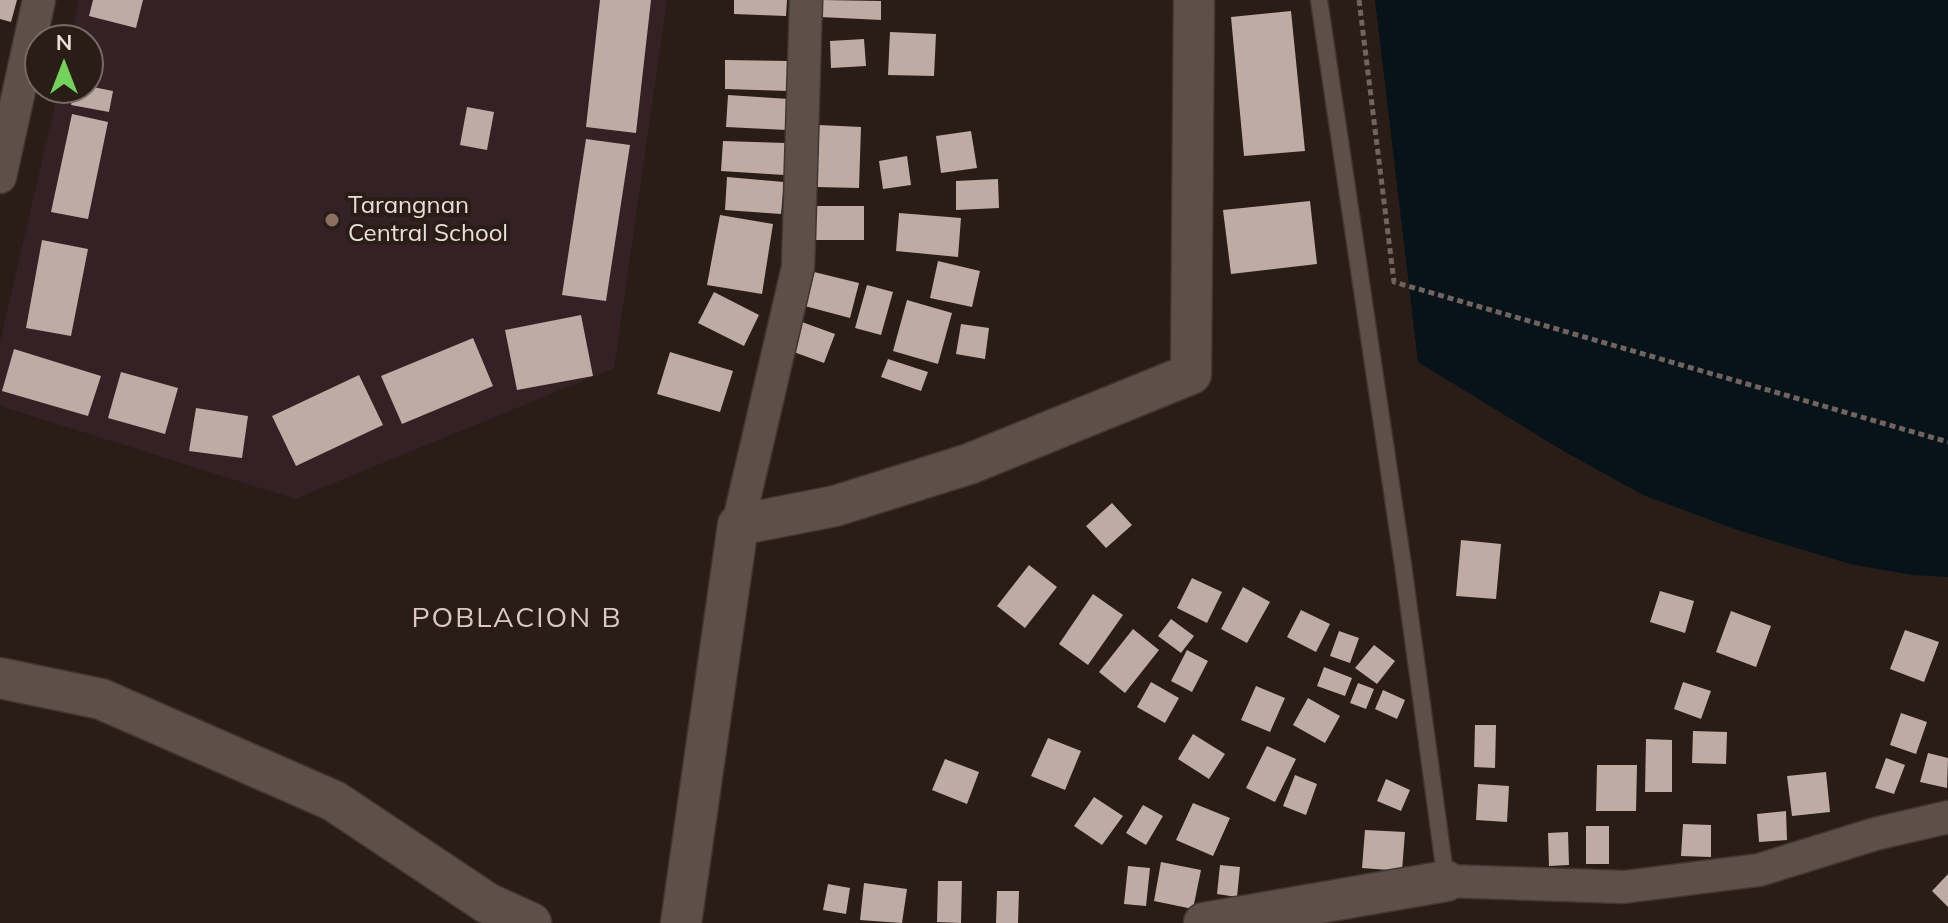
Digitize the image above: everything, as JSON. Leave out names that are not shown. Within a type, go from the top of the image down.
[{"type":"street","points":[[0,177],[14,49],[39,0]]},
{"type":"street","points":[[681,923],[738,525],[798,267],[806,0]]},
{"type":"street","points":[[738,525],[835,506],[969,464],[1191,374],[1194,0]]},
{"type":"street","points":[[0,678],[101,699],[334,801],[487,903],[531,923]]},
{"type":"street","points":[[1204,923],[1446,881],[1624,887],[1759,870],[1875,834],[1948,817]]},
{"type":"lane","points":[[1319,0],[1403,565],[1446,881]]},
{"type":"path","points":[[1359,0],[1394,282],[1948,442]]},
{"type":"shaded area","name":"Tarangnan Central School","points":[[79,0],[667,0],[614,368],[295,499],[0,406],[0,342],[55,104],[104,104],[104,24],[74,24]]},
{"type":"shaded area","points":[[1375,0],[1948,0],[1948,577],[1912,575],[1850,564],[1740,531],[1643,495],[1565,452],[1418,362]]},
{"type":"building","points":[[0,0],[17,0],[11,22],[0,19]]},
{"type":"building","points":[[93,0],[143,0],[136,28],[89,16]]},
{"type":"building","points":[[600,0],[651,0],[636,133],[586,127]]},
{"type":"building","points":[[734,0],[787,0],[786,16],[734,14]]},
{"type":"building","points":[[822,0],[881,1],[881,20],[821,17]]},
{"type":"building","points":[[1291,11],[1305,151],[1244,156],[1231,17]]},
{"type":"building","points":[[890,32],[936,34],[934,76],[888,75]]},
{"type":"building","points":[[864,39],[866,66],[831,68],[830,41]]},
{"type":"building","points":[[725,60],[789,61],[789,91],[725,89]]},
{"type":"building","points":[[104,89],[113,91],[109,112],[71,105],[104,104]]},
{"type":"building","points":[[728,95],[789,99],[787,130],[726,127]]},
{"type":"building","points":[[467,107],[494,112],[487,150],[460,145]]},
{"type":"building","points":[[72,114],[108,122],[88,219],[51,212]]},
{"type":"building","points":[[819,125],[861,127],[859,188],[817,187]]},
{"type":"building","points":[[971,131],[977,168],[941,173],[936,136]]},
{"type":"building","points":[[586,139],[630,145],[606,301],[562,295]]},
{"type":"building","points":[[723,141],[786,143],[784,175],[721,171]]},
{"type":"building","points":[[907,156],[911,185],[883,189],[879,161]]},
{"type":"building","points":[[727,177],[784,182],[781,214],[725,210]]},
{"type":"building","points":[[998,179],[999,208],[956,210],[956,181]]},
{"type":"building","points":[[1310,201],[1317,264],[1231,274],[1223,210]]},
{"type":"building","points":[[816,206],[864,206],[864,240],[815,240]]},
{"type":"building","points":[[899,213],[961,218],[958,257],[896,251]]},
{"type":"building","points":[[720,215],[773,224],[762,294],[707,285]]},
{"type":"building","points":[[42,240],[88,249],[71,336],[26,328]]},
{"type":"building","points":[[938,261],[980,271],[972,307],[930,298]]},
{"type":"building","points":[[810,271],[859,283],[850,318],[801,305]]},
{"type":"building","points":[[867,285],[893,292],[881,335],[855,328]]},
{"type":"building","points":[[714,292],[759,315],[744,346],[698,323]]},
{"type":"building","points":[[907,300],[952,313],[938,364],[893,351]]},
{"type":"building","points":[[581,315],[593,376],[517,390],[505,330]]},
{"type":"building","points":[[802,322],[835,334],[824,363],[791,351]]},
{"type":"building","points":[[961,324],[989,328],[985,359],[956,354]]},
{"type":"building","points":[[473,338],[493,386],[402,424],[381,376]]},
{"type":"building","points":[[14,349],[101,376],[88,416],[2,391]]},
{"type":"building","points":[[670,352],[733,371],[720,412],[657,394]]},
{"type":"building","points":[[888,359],[928,372],[921,391],[881,377]]},
{"type":"building","points":[[121,372],[178,388],[165,434],[108,418]]},
{"type":"building","points":[[359,375],[383,425],[296,466],[272,416]]},
{"type":"building","points":[[196,408],[248,416],[242,458],[189,451]]},
{"type":"building","points":[[1112,503],[1132,525],[1106,548],[1086,526]]},
{"type":"building","points":[[1461,540],[1501,544],[1496,599],[1456,596]]},
{"type":"building","points":[[1029,565],[1057,587],[1025,628],[997,606]]},
{"type":"building","points":[[1192,578],[1222,592],[1207,623],[1177,608]]},
{"type":"building","points":[[1243,587],[1270,602],[1247,643],[1221,629]]},
{"type":"building","points":[[1660,591],[1694,601],[1685,633],[1650,622]]},
{"type":"building","points":[[1093,594],[1123,615],[1088,665],[1059,644]]},
{"type":"building","points":[[1301,610],[1330,624],[1316,652],[1287,637]]},
{"type":"building","points":[[1731,611],[1771,626],[1756,667],[1716,652]]},
{"type":"building","points":[[1171,619],[1194,636],[1181,653],[1158,636]]},
{"type":"building","points":[[1133,629],[1159,650],[1125,693],[1099,672]]},
{"type":"building","points":[[1905,630],[1939,642],[1924,682],[1890,669]]},
{"type":"building","points":[[1339,631],[1359,638],[1350,663],[1330,656]]},
{"type":"building","points":[[1374,645],[1395,661],[1377,684],[1355,668]]},
{"type":"building","points":[[1187,650],[1208,661],[1192,692],[1171,681]]},
{"type":"building","points":[[1324,667],[1352,678],[1345,696],[1317,686]]},
{"type":"building","points":[[1151,682],[1179,698],[1165,723],[1137,707]]},
{"type":"building","points":[[1683,682],[1711,691],[1701,719],[1674,709]]},
{"type":"building","points":[[1358,683],[1374,689],[1366,709],[1350,703]]},
{"type":"building","points":[[1256,686],[1285,698],[1270,732],[1241,720]]},
{"type":"building","points":[[1383,690],[1405,700],[1397,719],[1375,709]]},
{"type":"building","points":[[1308,698],[1340,716],[1325,743],[1293,725]]},
{"type":"building","points":[[1901,713],[1927,722],[1916,754],[1890,745]]},
{"type":"building","points":[[1475,725],[1496,725],[1495,768],[1474,767]]},
{"type":"building","points":[[1693,731],[1727,732],[1726,764],[1692,763]]},
{"type":"building","points":[[1193,734],[1225,754],[1209,779],[1178,759]]},
{"type":"building","points":[[1048,738],[1081,751],[1065,790],[1031,776]]},
{"type":"building","points":[[1646,739],[1672,740],[1672,792],[1645,792]]},
{"type":"building","points":[[1267,746],[1296,759],[1275,802],[1246,788]]},
{"type":"building","points":[[1928,753],[1948,758],[1947,788],[1920,782]]},
{"type":"building","points":[[1886,758],[1905,765],[1894,794],[1875,788]]},
{"type":"building","points":[[945,759],[979,772],[967,804],[932,790]]},
{"type":"building","points":[[1597,765],[1637,765],[1636,811],[1596,811]]},
{"type":"building","points":[[1826,772],[1830,812],[1792,816],[1787,776]]},
{"type":"building","points":[[1295,775],[1317,784],[1306,815],[1283,806]]},
{"type":"building","points":[[1386,779],[1410,790],[1401,811],[1377,801]]},
{"type":"building","points":[[1478,784],[1509,786],[1507,822],[1476,820]]},
{"type":"building","points":[[1094,797],[1123,816],[1102,845],[1074,826]]},
{"type":"building","points":[[1193,803],[1230,818],[1213,856],[1176,840]]},
{"type":"building","points":[[1143,805],[1163,816],[1146,845],[1126,833]]},
{"type":"building","points":[[1786,811],[1787,840],[1759,842],[1757,814]]},
{"type":"building","points":[[1683,824],[1711,825],[1711,857],[1681,856]]},
{"type":"building","points":[[1586,826],[1609,826],[1609,864],[1586,864]]},
{"type":"building","points":[[1365,830],[1405,832],[1402,871],[1362,868]]},
{"type":"building","points":[[1568,832],[1569,865],[1549,866],[1548,833]]},
{"type":"building","points":[[1161,862],[1201,870],[1193,909],[1154,901]]},
{"type":"building","points":[[1220,865],[1240,867],[1237,897],[1217,894]]},
{"type":"building","points":[[1128,866],[1150,868],[1146,906],[1124,904]]},
{"type":"building","points":[[1948,874],[1948,907],[1932,891]]},
{"type":"building","points":[[938,881],[962,881],[961,923],[937,922]]},
{"type":"building","points":[[864,883],[907,889],[902,923],[860,920]]},
{"type":"building","points":[[828,884],[850,888],[846,914],[823,910]]},
{"type":"building","points":[[997,891],[1019,891],[1018,923],[996,923]]},
{"type":"place","name":"Tarangnan Central School","points":[[332,220]]},
{"type":"district","name":"POBLACION B","points":[[517,619]]}]
